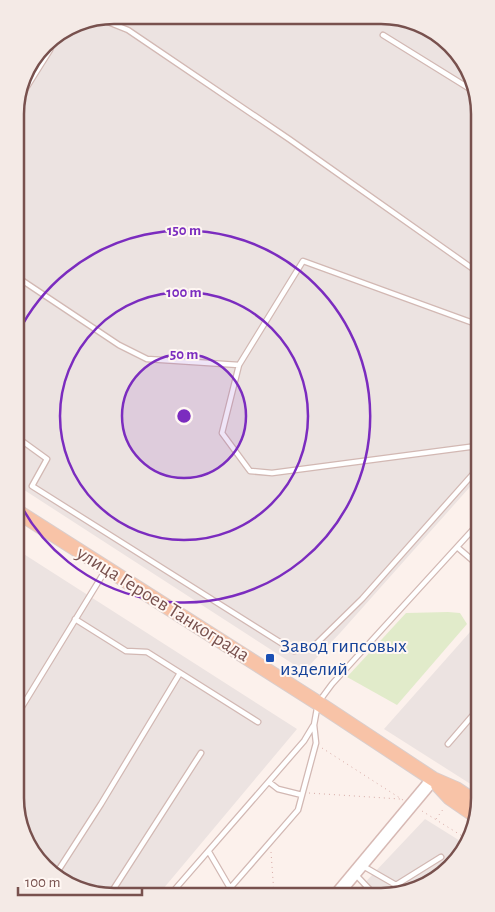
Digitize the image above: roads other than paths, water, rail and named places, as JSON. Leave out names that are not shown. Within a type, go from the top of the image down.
[{"type":"main road","name":"улица Героев Танкограда","points":[[24,516],[318,703],[433,779],[471,799]]},
{"type":"main road","name":"улица Героев Танкограда","points":[[433,779],[450,798],[470,812]]},
{"type":"street","points":[[342,888],[358,870],[406,802],[433,779]]},
{"type":"lane","points":[[113,24],[128,30],[289,139],[471,266]]},
{"type":"lane","points":[[383,35],[468,88]]},
{"type":"lane","points":[[28,85],[50,50]]},
{"type":"lane","points":[[471,322],[303,262],[239,365],[222,433],[250,471],[272,473],[471,447]]},
{"type":"lane","points":[[24,282],[119,345],[147,359],[239,365]]},
{"type":"lane","points":[[24,442],[47,459],[32,486],[294,651],[314,646],[362,599],[471,476]]},
{"type":"lane","points":[[209,852],[230,888],[298,810],[316,743],[314,724],[318,703],[332,684],[471,531]]},
{"type":"lane","points":[[456,547],[471,559]]},
{"type":"lane","points":[[24,703],[106,569]]},
{"type":"lane","points":[[75,619],[126,651],[147,652],[258,722]]},
{"type":"lane","points":[[59,870],[101,804],[180,673]]},
{"type":"lane","points":[[448,744],[471,717]]},
{"type":"lane","points":[[176,888],[304,741],[314,724]]},
{"type":"lane","points":[[114,888],[201,753]]},
{"type":"lane","points":[[269,782],[278,789],[302,794]]},
{"type":"lane","points":[[358,870],[396,885],[441,857]]},
{"type":"lane","points":[[358,870],[369,888]]},
{"type":"place","name":"Завод гипсовых изделий","points":[[270,658]]}]
